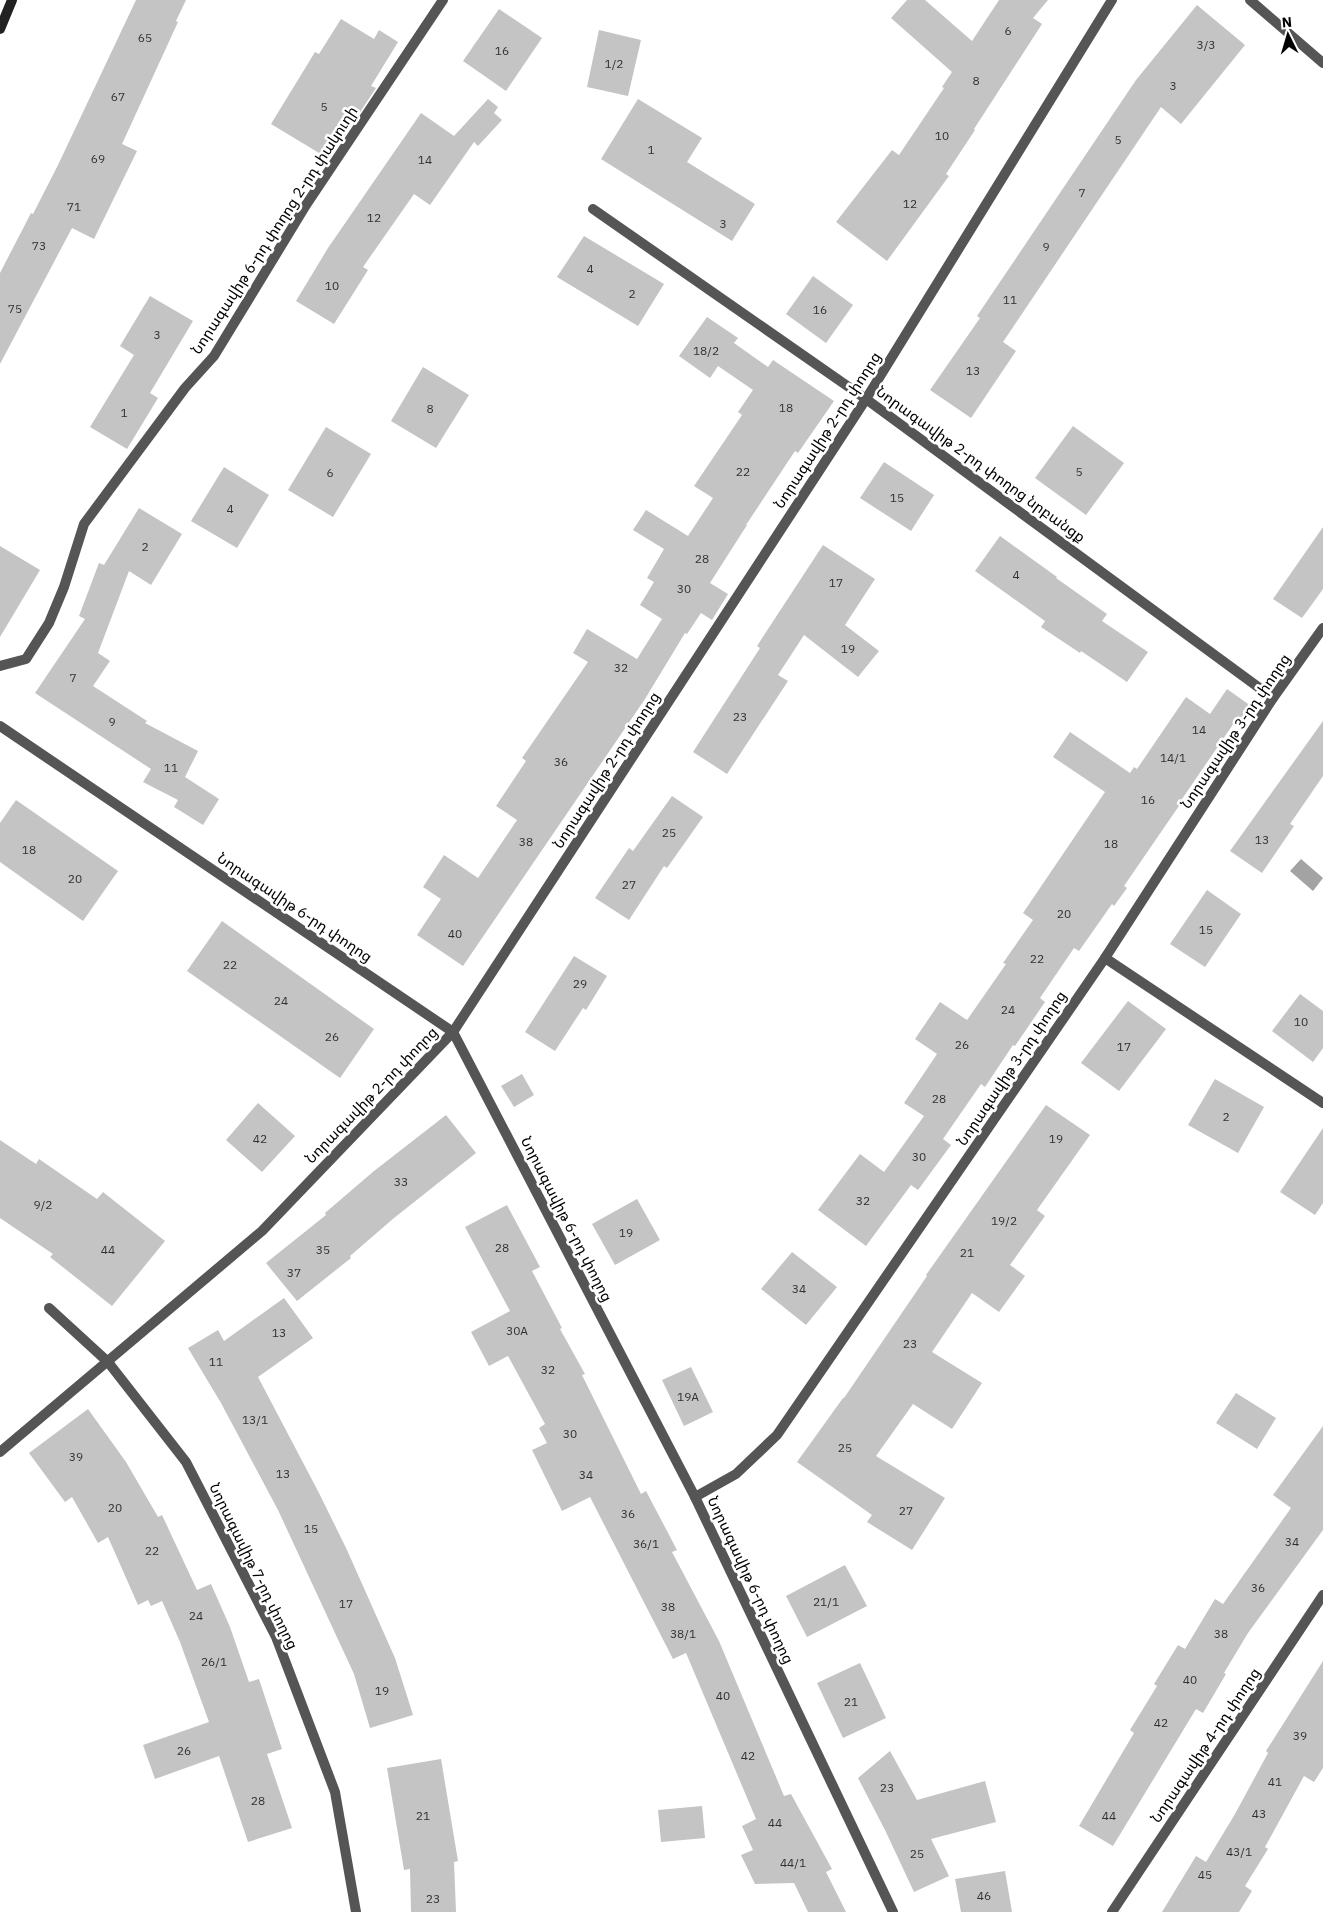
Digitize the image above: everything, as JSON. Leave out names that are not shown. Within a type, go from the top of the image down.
[{"type":"main road","points":[[0,29],[12,0]]},
{"type":"street","name":"Նորագավիթ 6-րդ փողոց 2-րդ փակուղի","points":[[0,666],[26,659],[48,623],[64,587],[84,524],[185,388],[214,356],[306,204],[443,0]]},
{"type":"street","name":"Նորագավիթ 2-րդ փողոց","points":[[0,1452],[262,1231],[453,1032],[866,398],[1112,0]]},
{"type":"street","points":[[1250,0],[1323,63]]},
{"type":"street","name":"Նորագավիթ 2-րդ փողոց նրբանցք","points":[[593,209],[866,398],[1273,698]]},
{"type":"street","name":"Նորագավիթ 3-րդ փողոց","points":[[695,1497],[736,1474],[777,1435],[1105,958],[1273,698],[1323,628]]},
{"type":"street","name":"Նորագավիթ 6-րդ փողոց","points":[[0,726],[453,1032],[695,1497],[893,1912]]},
{"type":"street","points":[[1105,958],[1323,1103]]},
{"type":"street","name":"Նորագավիթ 7-րդ փողոց","points":[[49,1308],[108,1362],[186,1462],[276,1637],[335,1792],[356,1912]]},
{"type":"street","name":"Նորագավիթ 4-րդ փողոց","points":[[1112,1912],[1323,1595]]},
{"type":"shaded area","points":[[1301,859],[1323,878],[1313,891],[1290,871]]},
{"type":"building","points":[[136,0],[186,0],[176,21],[178,22],[122,144],[137,151],[94,239],[72,228],[0,364],[0,273],[58,165]]},
{"type":"building","points":[[907,0],[925,0],[972,41],[999,0],[1048,0],[1033,18],[1042,24],[946,174],[949,176],[887,261],[836,222],[892,150],[899,155],[944,88],[942,87],[952,72],[891,18]]},
{"type":"building","points":[[1197,5],[1245,45],[1181,124],[1161,107],[1003,342],[1016,351],[971,418],[930,390],[980,318],[977,316],[1136,80]]},
{"type":"building","points":[[499,9],[542,38],[506,91],[463,61]]},
{"type":"building","points":[[341,19],[374,39],[379,30],[398,42],[371,86],[376,88],[329,159],[271,124],[315,52],[319,54]]},
{"type":"building","points":[[599,30],[641,40],[628,96],[587,87]]},
{"type":"building","points":[[488,99],[498,107],[494,113],[502,120],[478,146],[474,142],[430,205],[414,194],[363,267],[368,270],[334,324],[296,301],[328,248],[421,113],[454,136]]},
{"type":"building","points":[[638,99],[702,138],[687,162],[755,204],[732,241],[601,159]]},
{"type":"building","points":[[584,236],[664,284],[638,326],[557,277]]},
{"type":"building","points":[[813,276],[853,305],[826,343],[786,314]]},
{"type":"building","points":[[150,296],[193,321],[150,393],[158,398],[127,449],[90,427],[134,355],[120,346]]},
{"type":"building","points":[[707,317],[738,338],[734,343],[768,367],[773,360],[834,401],[798,453],[795,451],[710,583],[728,594],[712,620],[701,613],[687,634],[685,633],[645,699],[463,966],[417,935],[441,899],[423,887],[444,855],[478,878],[517,820],[496,806],[526,761],[522,758],[588,662],[573,653],[587,629],[637,659],[662,619],[640,605],[654,582],[647,578],[664,549],[633,530],[646,510],[688,536],[713,498],[694,486],[742,415],[738,412],[753,390],[718,366],[710,378],[679,356]]},
{"type":"building","points":[[423,367],[469,395],[436,448],[391,421]]},
{"type":"building","points":[[1073,426],[1124,463],[1086,515],[1035,478]]},
{"type":"building","points":[[326,427],[371,454],[333,517],[288,490]]},
{"type":"building","points":[[884,462],[934,495],[911,531],[860,498]]},
{"type":"building","points":[[224,467],[269,495],[237,548],[191,521]]},
{"type":"building","points":[[139,508],[182,534],[151,585],[129,571],[98,653],[110,661],[93,686],[147,721],[145,723],[198,751],[185,777],[219,799],[203,825],[174,807],[178,800],[143,782],[151,769],[35,693],[85,619],[79,616],[99,563],[104,565]]},
{"type":"building","points":[[1323,527],[1323,589],[1302,618],[1273,599]]},
{"type":"building","points":[[1000,536],[1107,614],[1102,621],[1148,652],[1127,682],[1041,627],[1045,621],[975,571]]},
{"type":"building","points":[[823,545],[875,579],[845,625],[879,651],[858,677],[804,635],[778,675],[788,681],[727,774],[693,752],[760,648],[757,646]]},
{"type":"building","points":[[0,546],[40,570],[0,637]]},
{"type":"building","points":[[1227,689],[1251,706],[1238,726],[1234,723],[1124,886],[1127,888],[1114,906],[1112,904],[1079,951],[1074,948],[1040,998],[1045,1002],[1015,1046],[1013,1045],[985,1087],[981,1084],[943,1139],[951,1145],[918,1190],[911,1185],[866,1246],[818,1210],[860,1154],[884,1172],[924,1116],[904,1103],[937,1054],[915,1039],[940,1002],[967,1020],[1006,964],[1003,963],[1033,920],[1023,913],[1105,792],[1053,757],[1070,732],[1130,773],[1134,767],[1137,769],[1186,697],[1210,714]]},
{"type":"building","points":[[1323,721],[1323,776],[1290,824],[1294,826],[1262,873],[1230,851]]},
{"type":"building","points":[[672,796],[703,817],[667,868],[664,866],[629,920],[595,898],[629,848],[633,851]]},
{"type":"building","points":[[16,800],[118,871],[83,921],[0,862],[0,823]]},
{"type":"building","points":[[1207,890],[1241,914],[1205,967],[1170,944]]},
{"type":"building","points":[[222,921],[374,1029],[340,1078],[187,971]]},
{"type":"building","points":[[574,956],[607,976],[586,1010],[583,1008],[555,1051],[525,1032]]},
{"type":"building","points":[[1300,994],[1323,1011],[1323,1048],[1313,1062],[1272,1031]]},
{"type":"building","points":[[1128,1001],[1166,1029],[1119,1091],[1081,1063]]},
{"type":"building","points":[[522,1074],[534,1095],[514,1107],[501,1086]]},
{"type":"building","points":[[1215,1079],[1264,1107],[1238,1153],[1188,1125]]},
{"type":"building","points":[[258,1103],[295,1136],[262,1172],[226,1140]]},
{"type":"building","points":[[1046,1105],[1090,1135],[1037,1210],[1045,1216],[1010,1265],[1025,1276],[999,1312],[972,1293],[932,1352],[982,1383],[952,1429],[913,1404],[876,1456],[945,1498],[912,1550],[867,1522],[872,1515],[797,1462],[844,1398],[926,1275]]},
{"type":"building","points":[[446,1115],[476,1153],[394,1218],[350,1256],[351,1258],[297,1301],[266,1263],[326,1215],[325,1213],[374,1171]]},
{"type":"building","points":[[1323,1128],[1323,1203],[1315,1215],[1280,1192]]},
{"type":"building","points":[[0,1140],[36,1164],[39,1159],[97,1199],[103,1192],[165,1241],[112,1306],[50,1257],[53,1254],[0,1218]]},
{"type":"building","points":[[637,1199],[660,1240],[615,1265],[592,1224]]},
{"type":"building","points":[[507,1205],[540,1267],[532,1271],[562,1328],[560,1329],[585,1374],[582,1375],[641,1494],[646,1491],[677,1550],[672,1552],[719,1641],[784,1796],[791,1794],[832,1869],[826,1872],[846,1912],[808,1912],[794,1883],[755,1884],[741,1855],[753,1850],[742,1826],[756,1819],[686,1653],[673,1659],[590,1497],[562,1511],[532,1450],[547,1443],[539,1428],[545,1424],[508,1356],[489,1366],[471,1332],[510,1311],[465,1227]]},
{"type":"building","points":[[792,1252],[837,1287],[806,1325],[761,1289]]},
{"type":"building","points":[[284,1298],[313,1338],[258,1377],[347,1550],[395,1658],[413,1715],[370,1728],[354,1674],[278,1510],[221,1403],[188,1348],[218,1330],[224,1341]]},
{"type":"building","points":[[691,1367],[713,1412],[684,1426],[662,1380]]},
{"type":"building","points":[[1236,1393],[1276,1418],[1257,1449],[1216,1423]]},
{"type":"building","points":[[88,1409],[126,1462],[158,1517],[162,1515],[197,1590],[211,1584],[230,1627],[249,1682],[259,1679],[282,1749],[267,1754],[292,1828],[248,1842],[219,1756],[155,1779],[143,1745],[209,1722],[180,1642],[162,1601],[151,1606],[148,1600],[138,1605],[108,1537],[98,1543],[72,1497],[65,1502],[29,1453]]},
{"type":"building","points":[[1323,1426],[1323,1530],[1248,1633],[1203,1713],[1196,1709],[1113,1846],[1079,1826],[1134,1733],[1130,1730],[1157,1686],[1154,1684],[1178,1645],[1185,1649],[1215,1599],[1223,1604],[1291,1508],[1273,1495]]},
{"type":"building","points":[[845,1565],[867,1606],[807,1637],[786,1596]]},
{"type":"building","points":[[1323,1661],[1323,1768],[1314,1782],[1304,1776],[1265,1847],[1268,1849],[1245,1886],[1252,1891],[1239,1912],[1162,1912],[1196,1856],[1206,1862],[1268,1753],[1266,1751]]},
{"type":"building","points":[[860,1663],[886,1718],[843,1738],[817,1683]]},
{"type":"building","points":[[890,1751],[917,1800],[985,1781],[996,1822],[931,1839],[949,1876],[914,1892],[858,1778]]},
{"type":"building","points":[[441,1759],[458,1861],[454,1862],[456,1912],[411,1912],[410,1869],[404,1870],[387,1768]]},
{"type":"building","points":[[702,1806],[705,1838],[661,1842],[658,1810]]},
{"type":"building","points":[[1005,1871],[1012,1912],[961,1912],[955,1879]]}]
